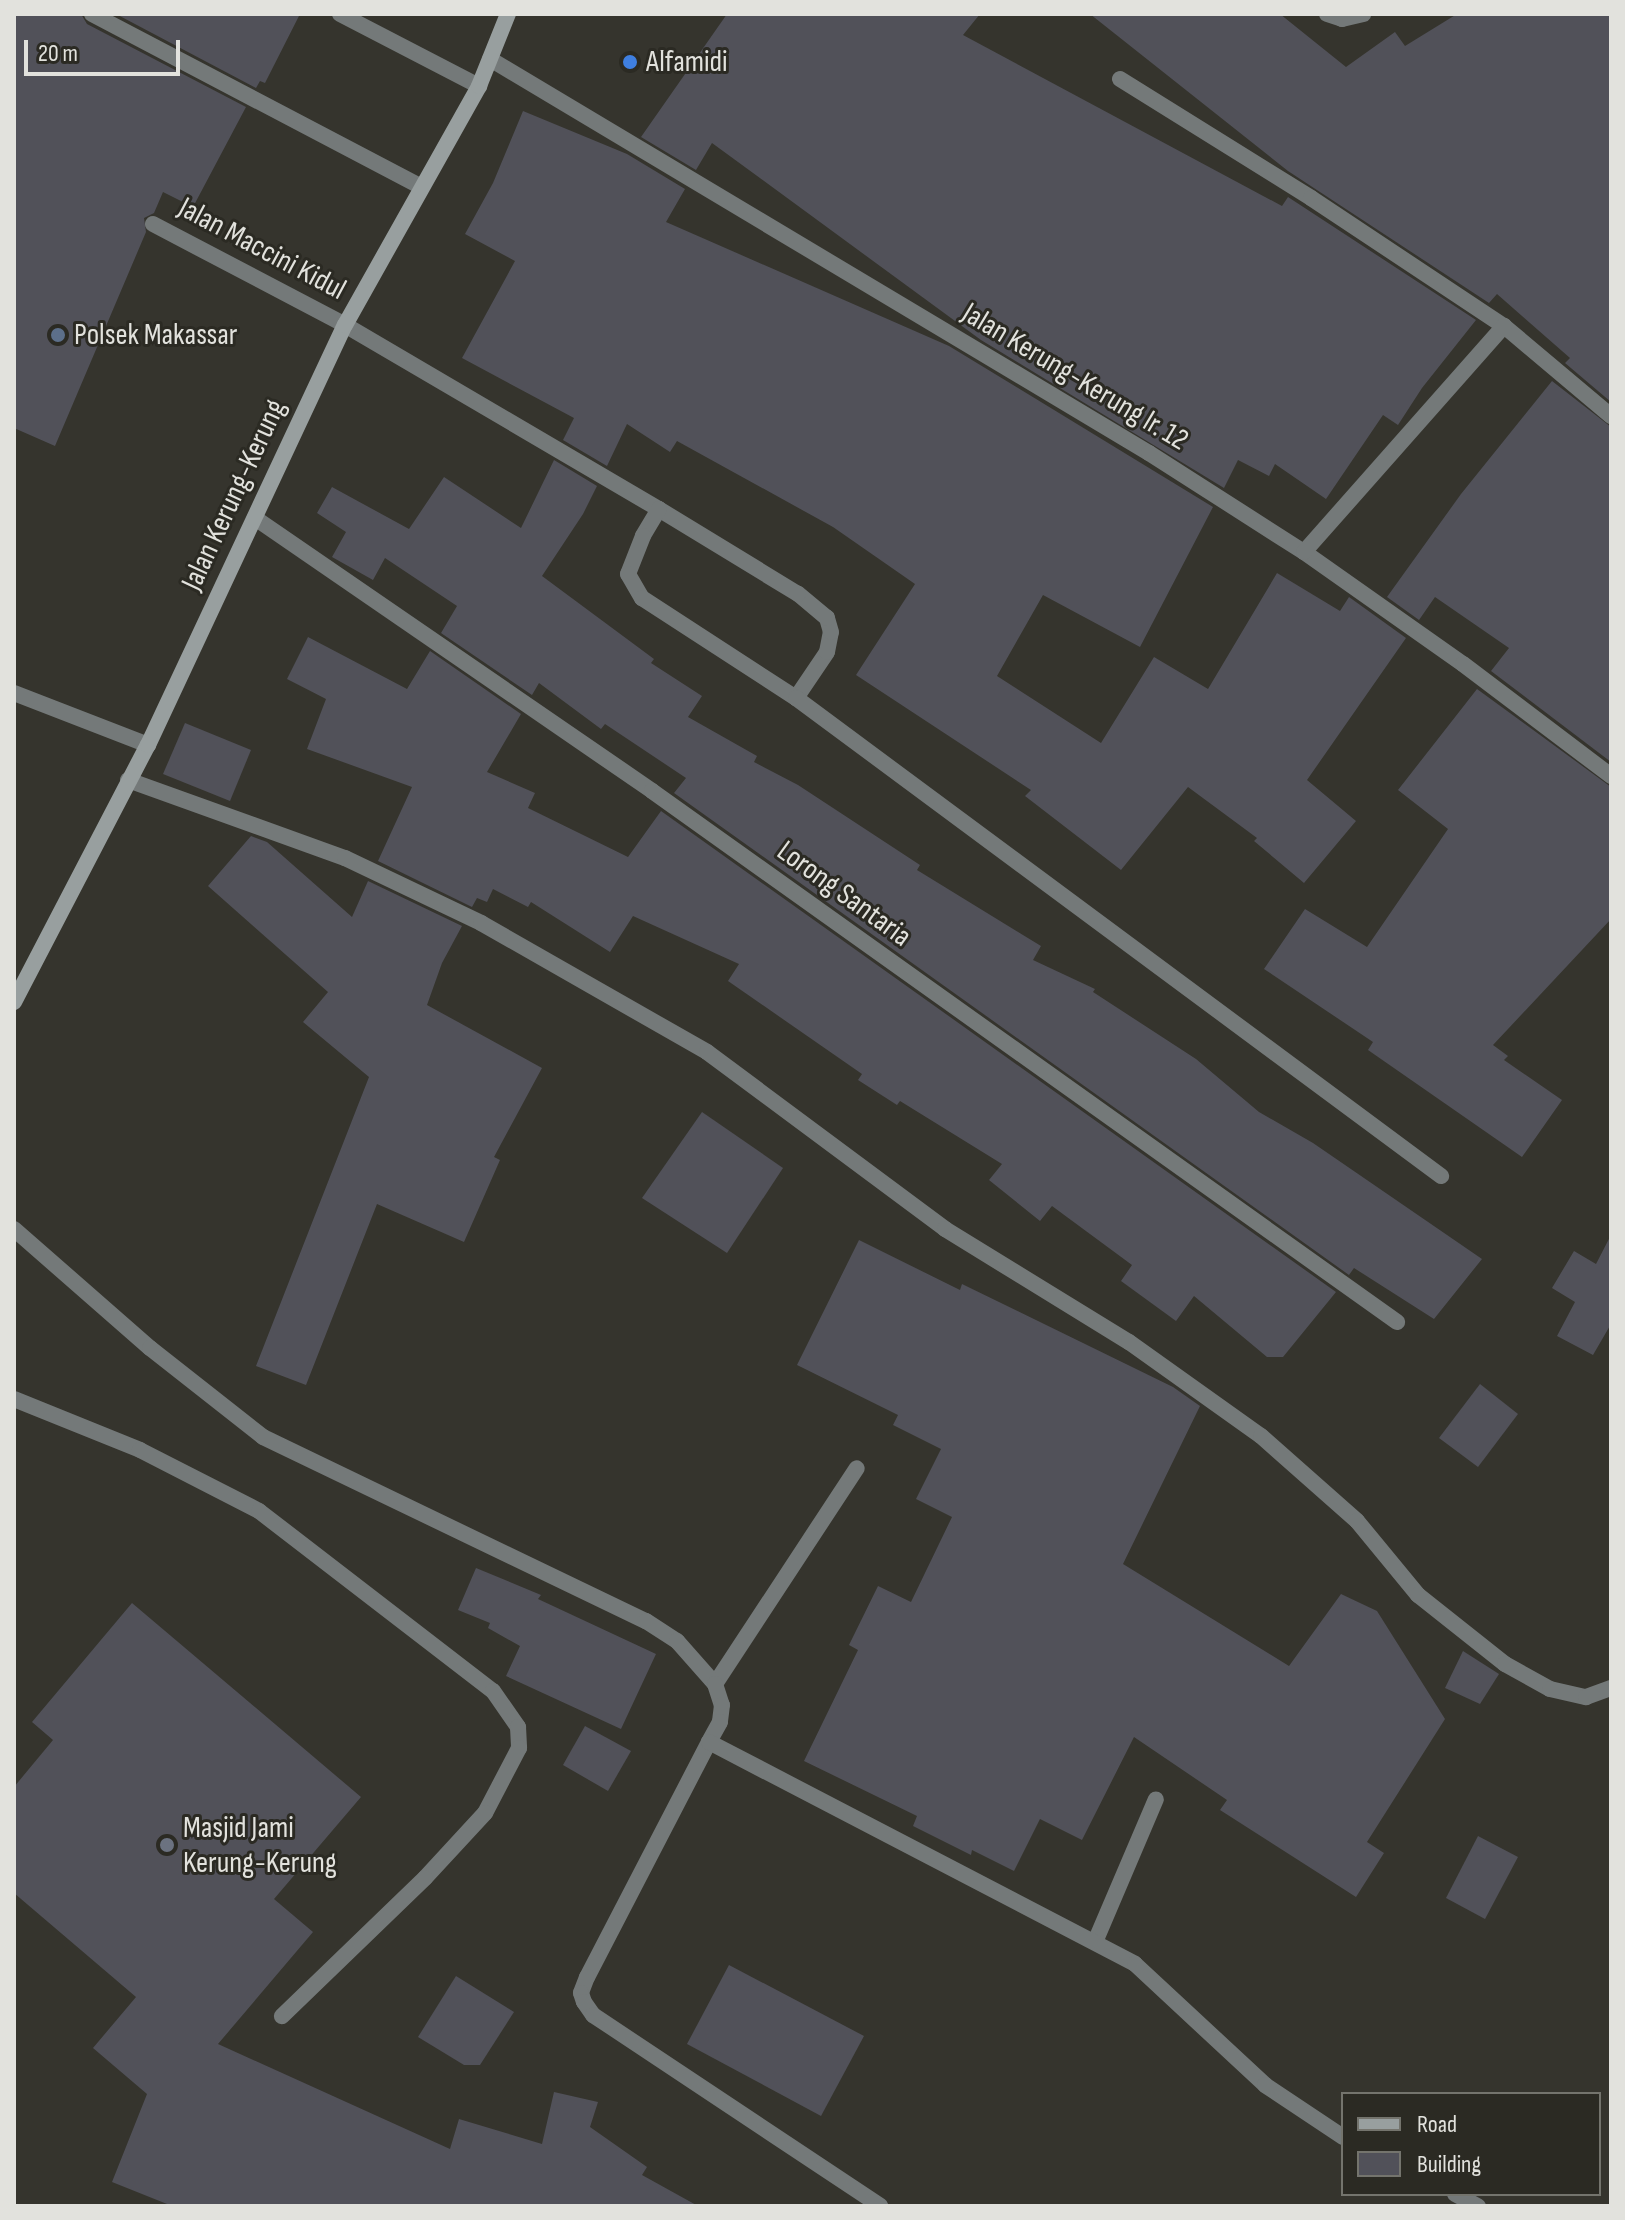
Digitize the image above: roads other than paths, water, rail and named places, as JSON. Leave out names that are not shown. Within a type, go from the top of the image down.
[{"type":"street","points":[[92,14],[421,187]]},
{"type":"street","points":[[340,14],[479,86]]},
{"type":"street","name":"Jalan Kerung-Kerung","points":[[14,1002],[148,745],[345,325],[479,86],[508,14]]},
{"type":"street","points":[[1327,14],[1342,19],[1363,14]]},
{"type":"street","name":"Jalan Kerung-Kerung lr. 12","points":[[490,59],[1149,453],[1304,552],[1463,664],[1611,776]]},
{"type":"street","points":[[1120,79],[1311,198],[1504,326],[1611,416]]},
{"type":"street","name":"Jalan Maccini Kidul","points":[[153,224],[345,325],[798,594],[827,618],[831,632],[827,652],[796,698]]},
{"type":"street","points":[[1304,552],[1504,326]]},
{"type":"street","points":[[659,509],[628,574],[633,586],[655,607],[796,698],[1441,1176]]},
{"type":"street","name":"Lorong Santaria","points":[[255,518],[652,791],[1397,1322]]},
{"type":"street","points":[[14,693],[148,745]]},
{"type":"street","points":[[128,780],[345,858],[481,923],[707,1052],[945,1229],[1129,1342],[1261,1436],[1357,1521],[1418,1595],[1505,1664],[1550,1689],[1586,1697],[1611,1688]]},
{"type":"street","points":[[14,1229],[138,1338],[263,1437],[646,1621],[677,1641],[715,1684],[722,1705],[720,1722],[587,1977],[581,1993],[584,2002],[593,2015],[880,2206]]},
{"type":"street","points":[[14,1399],[140,1450],[259,1511],[493,1691],[518,1727],[519,1748],[485,1813],[425,1878],[282,2016]]},
{"type":"street","points":[[715,1684],[857,1468]]},
{"type":"street","points":[[709,1742],[1135,1964],[1265,2085],[1341,2136]]},
{"type":"street","points":[[1095,1942],[1156,1799]]},
{"type":"place","name":"Alfamidi","points":[[630,62]]},
{"type":"place","name":"Polsek Makassar","points":[[58,335]]},
{"type":"place","name":"Masjid Jami Kerung-Kerung","points":[[167,1845]]}]
